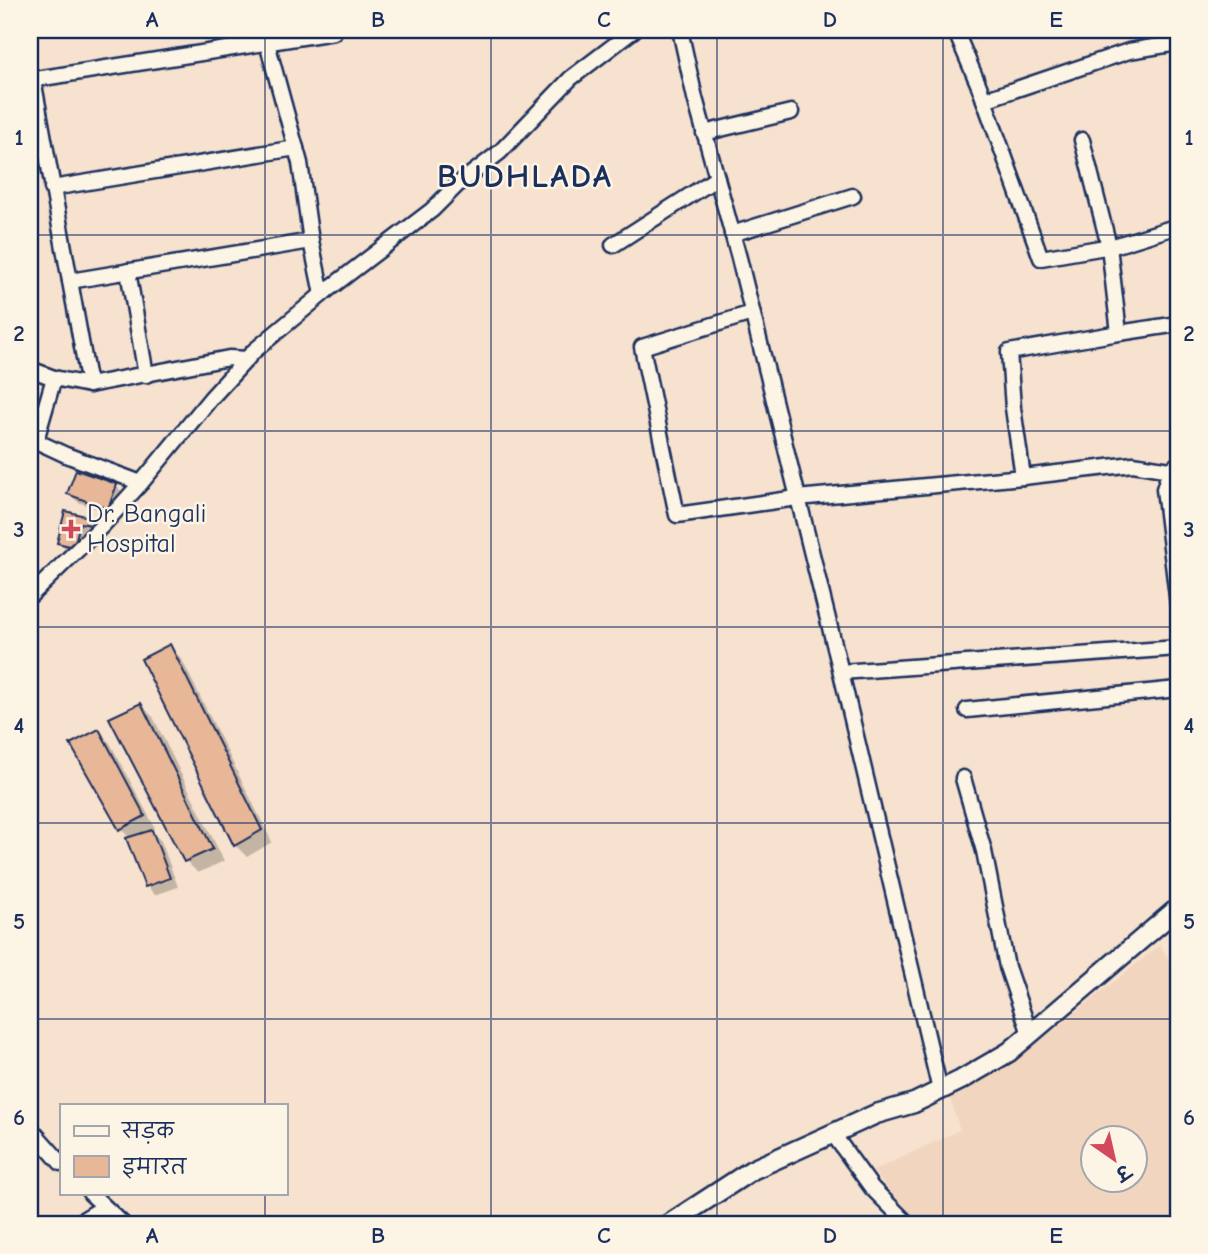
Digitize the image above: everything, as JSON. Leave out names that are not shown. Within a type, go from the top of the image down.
[{"type":"street","points":[[30,596],[103,525],[247,359],[322,294],[432,210],[457,185],[500,152],[571,78],[634,30]]},
{"type":"street","points":[[680,30],[841,671],[940,1090]]},
{"type":"street","points":[[955,30],[984,100],[1041,258],[1109,246],[1178,226]]},
{"type":"street","points":[[89,385],[32,79],[338,31]]},
{"type":"street","points":[[267,43],[296,148],[322,294]]},
{"type":"street","points":[[984,100],[1129,51],[1178,43]]},
{"type":"street","points":[[704,133],[791,112]]},
{"type":"street","points":[[1082,140],[1109,246],[1119,333]]},
{"type":"street","points":[[52,188],[296,148]]},
{"type":"street","points":[[613,244],[717,178]]},
{"type":"street","points":[[732,234],[853,196]]},
{"type":"street","points":[[70,281],[311,241]]},
{"type":"street","points":[[128,271],[146,375]]},
{"type":"street","points":[[752,313],[642,347],[677,515],[797,498],[1133,464],[1174,467],[1164,489],[1178,605]]},
{"type":"street","points":[[1023,477],[1013,408],[1009,352],[1178,324]]},
{"type":"street","points":[[30,369],[54,378],[89,385],[229,358],[247,359]]},
{"type":"street","points":[[54,378],[38,433],[38,442],[141,483]]},
{"type":"street","points":[[841,671],[1178,648]]},
{"type":"street","points":[[967,710],[1178,689]]},
{"type":"street","points":[[963,778],[984,851],[1007,967],[1030,1034]]},
{"type":"street","points":[[669,1224],[752,1170],[876,1114],[914,1103],[1009,1052],[1178,908]]},
{"type":"street","points":[[30,1128],[60,1162]]},
{"type":"street","points":[[833,1134],[872,1188],[908,1224]]},
{"type":"street","points":[[91,1194],[123,1224]]},
{"type":"street","points":[[76,1224],[104,1206]]},
{"type":"shaded area","points":[[1160,945],[1178,975],[1178,1224],[917,1224],[873,1171],[960,1130],[949,1094],[1015,1061]]},
{"type":"building","points":[[217,30],[237,30],[238,35],[219,39]]},
{"type":"building","points":[[76,470],[117,484],[108,509],[67,494]]},
{"type":"building","points":[[65,511],[93,518],[91,525],[80,523],[74,547],[57,543]]},
{"type":"building","points":[[170,644],[262,830],[234,846],[141,659]]},
{"type":"building","points":[[141,703],[213,849],[184,862],[109,718]]},
{"type":"building","points":[[99,729],[145,816],[119,830],[70,744]]},
{"type":"building","points":[[152,830],[170,878],[145,887],[126,838]]},
{"type":"place","name":"Dr. Bangali Hospital","points":[[71,529]]},
{"type":"district","name":"BUDHLADA","points":[[525,176]]}]
